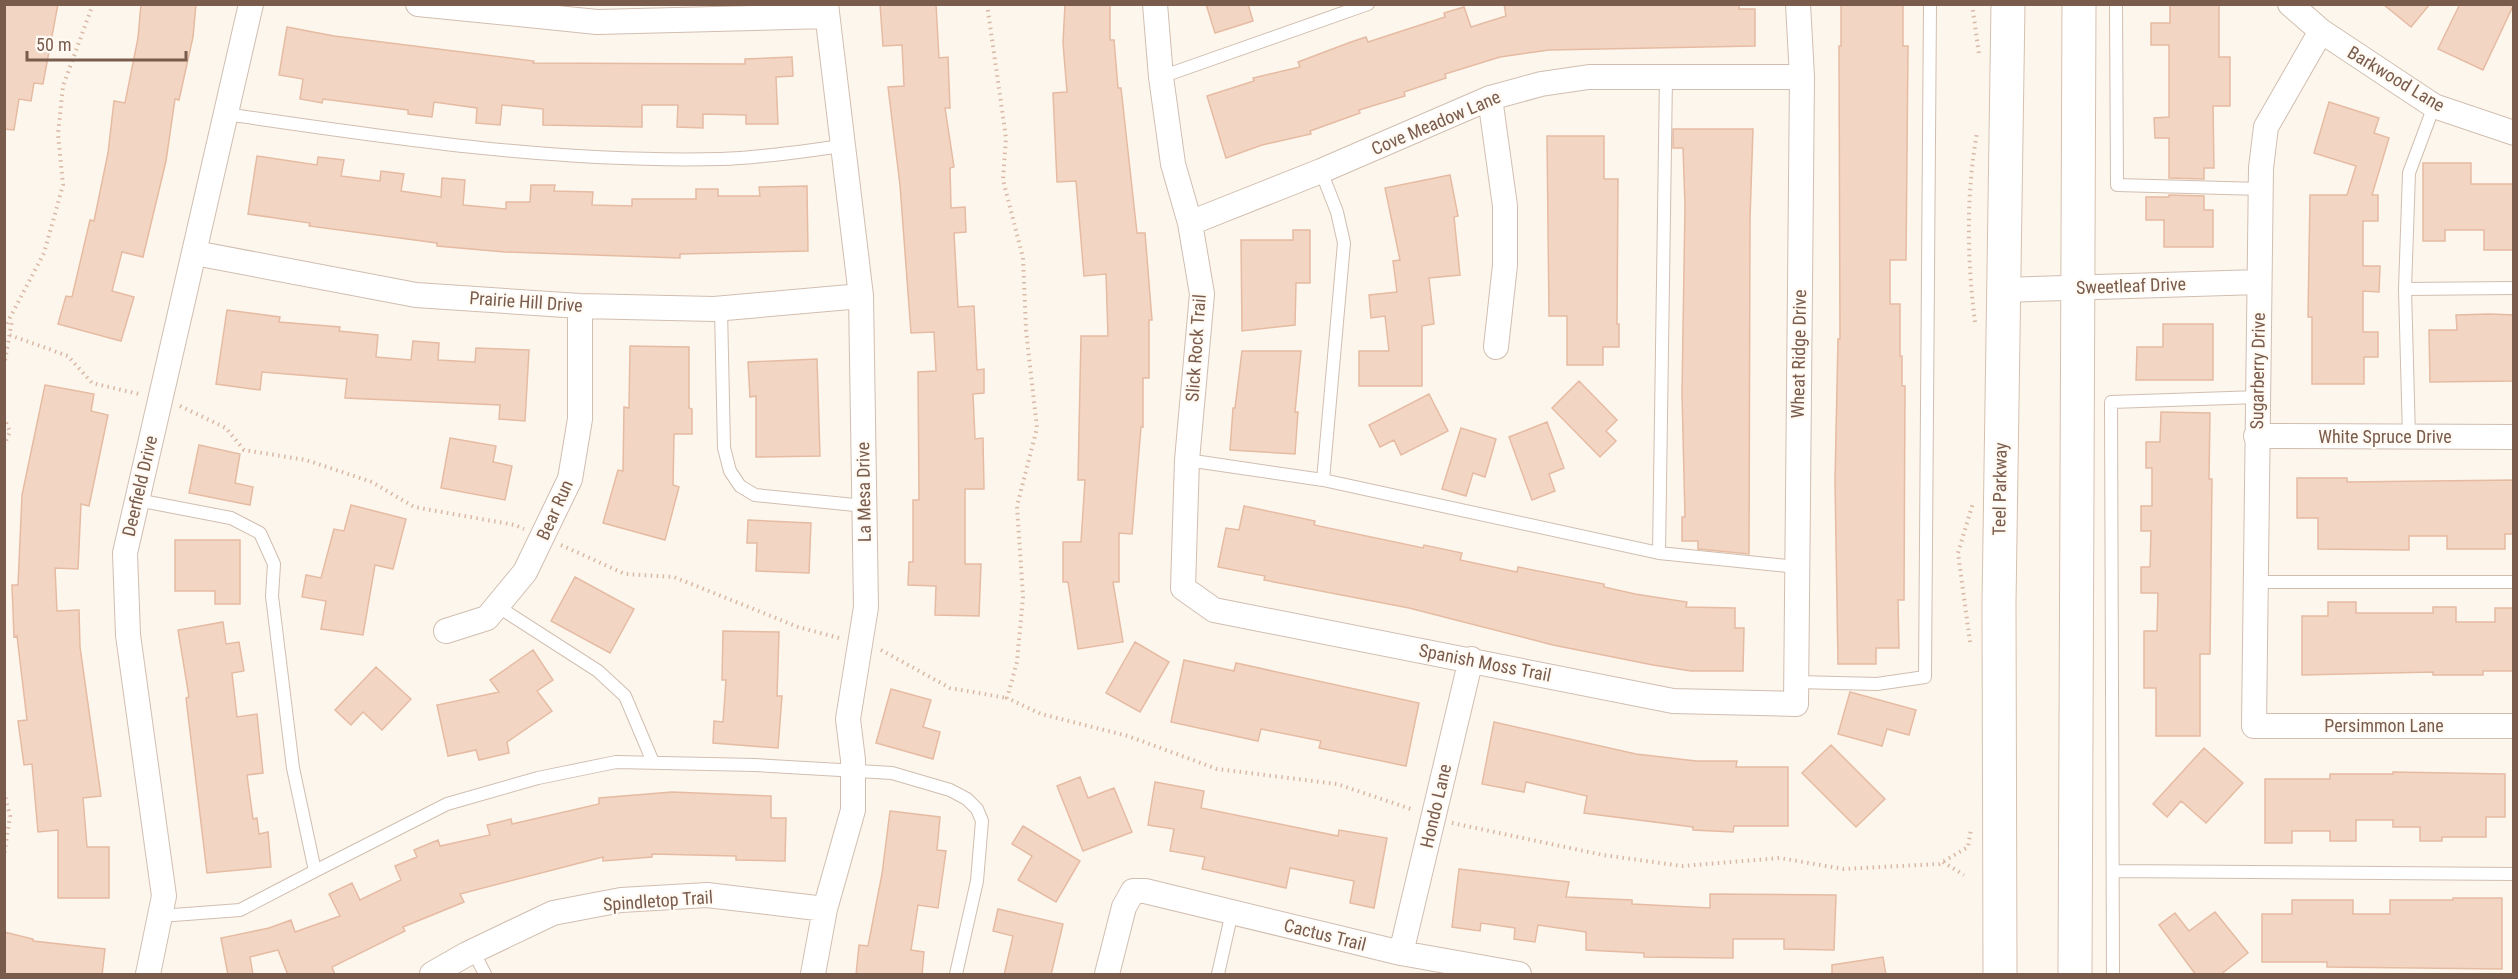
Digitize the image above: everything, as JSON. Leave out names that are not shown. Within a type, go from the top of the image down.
[{"type":"main road","name":"Teel Parkway","points":[[2000,975],[1999,603],[2008,4]]},
{"type":"main road","points":[[2075,975],[2079,4]]},
{"type":"street","name":"Deerfield Drive","points":[[148,975],[164,896],[128,635],[125,553],[251,4]]},
{"type":"street","points":[[418,4],[597,22],[827,10]]},
{"type":"street","name":"Slick Rock Trail","points":[[1155,4],[1161,77],[1173,164],[1190,223],[1202,294],[1187,460],[1183,588]]},
{"type":"street","name":"Wheat Ridge Drive","points":[[1797,693],[1802,77],[1798,4]]},
{"type":"street","name":"Barkwood Lane","points":[[2290,4],[2321,31],[2434,106],[2514,133]]},
{"type":"street","name":"La Mesa Drive","points":[[813,975],[825,909],[853,810],[853,770],[848,719],[866,607],[861,296],[827,10]]},
{"type":"street","name":"Sugarberry Drive","points":[[2254,726],[2259,282],[2261,189],[2266,128],[2321,31]]},
{"type":"street","name":"Cove Meadow Lane","points":[[1190,223],[1321,171],[1490,98],[1541,84],[1589,77],[1802,77]]},
{"type":"street","points":[[1490,98],[1505,206],[1505,265],[1496,347]]},
{"type":"street","name":"Prairie Hill Drive","points":[[195,253],[416,295],[580,306],[722,309],[861,296]]},
{"type":"street","name":"Sweetleaf Drive","points":[[2002,290],[2259,282]]},
{"type":"street","name":"Bear Run","points":[[446,630],[487,618],[525,572],[570,479],[580,419],[580,306]]},
{"type":"street","name":"White Spruce Drive","points":[[2256,436],[2514,437]]},
{"type":"street","name":"Spanish Moss Trail","points":[[1183,588],[1214,610],[1673,700],[1797,693]]},
{"type":"street","name":"Hondo Lane","points":[[1401,953],[1471,659]]},
{"type":"street","name":"Persimmon Lane","points":[[2254,726],[2514,726]]},
{"type":"street","name":"Cactus Trail","points":[[1107,975],[1124,907],[1133,891],[1145,891],[1401,953],[1518,975]]},
{"type":"street","name":"Spindletop Trail","points":[[432,975],[473,951],[553,913],[621,900],[707,895],[825,909]]},
{"type":"lane","points":[[1161,77],[1368,4]]},
{"type":"lane","points":[[1797,693],[1925,677],[1930,4]]},
{"type":"lane","points":[[2116,4],[2117,185],[2261,189]]},
{"type":"lane","points":[[1659,554],[1666,77]]},
{"type":"lane","points":[[2409,437],[2405,289],[2409,173],[2434,106]]},
{"type":"lane","points":[[226,114],[447,146],[580,157],[722,159],[843,146]]},
{"type":"lane","points":[[1321,171],[1337,212],[1344,243],[1323,480]]},
{"type":"lane","points":[[2405,289],[2514,288]]},
{"type":"lane","points":[[722,309],[724,448],[730,471],[740,486],[756,495],[865,506]]},
{"type":"lane","points":[[2114,975],[2111,402],[2259,397]]},
{"type":"lane","points":[[1187,460],[1323,480],[1659,554],[1797,567]]},
{"type":"lane","points":[[137,500],[231,518],[260,533],[274,564],[272,596],[293,768],[315,872]]},
{"type":"lane","points":[[2255,582],[2514,582]]},
{"type":"lane","points":[[497,606],[598,671],[625,696],[653,762]]},
{"type":"lane","points":[[160,916],[240,910],[447,804],[538,778],[604,764],[653,762],[853,770],[892,773],[950,790],[967,799],[977,809],[982,821],[983,835],[977,881],[956,975]]},
{"type":"lane","points":[[2113,871],[2514,874]]},
{"type":"lane","points":[[1218,975],[1232,912]]},
{"type":"lane","points":[[473,951],[485,975]]},
{"type":"path","points":[[4,366],[6,332],[44,253],[63,185],[58,135],[63,86],[93,4]]},
{"type":"path","points":[[987,4],[1006,138],[1003,180],[1023,258],[1026,330],[1037,428],[1017,506],[1023,597],[1017,662],[1007,698]]},
{"type":"path","points":[[1972,4],[1980,63]]},
{"type":"path","points":[[1976,333],[1971,291],[1971,193],[1978,127]]},
{"type":"path","points":[[6,332],[12,318]]},
{"type":"path","points":[[6,332],[68,356],[92,382],[188,408],[226,428],[244,450],[306,460],[372,482],[414,507],[515,525],[625,574],[674,577],[798,627],[874,646],[950,687],[1007,698],[1041,714],[1128,736],[1217,770],[1338,784],[1433,817],[1603,855],[1682,866],[1780,858],[1844,869],[1939,864],[1968,847],[1973,819]]},
{"type":"path","points":[[4,417],[10,432],[4,445]]},
{"type":"path","points":[[1971,644],[1958,553],[1976,492]]},
{"type":"path","points":[[4,792],[10,816],[4,856]]},
{"type":"path","points":[[1943,862],[1964,875]]},
{"type":"building","points":[[4,4],[58,4],[43,84],[34,83],[31,101],[19,99],[14,130],[4,129]]},
{"type":"building","points":[[141,4],[196,4],[193,37],[179,100],[175,99],[166,161],[143,257],[122,252],[112,291],[134,297],[121,341],[58,324],[66,296],[72,297],[90,220],[94,221],[108,153],[114,101],[125,103],[138,38]]},
{"type":"building","points":[[880,4],[936,4],[939,58],[948,57],[950,108],[945,108],[954,167],[950,168],[951,208],[965,207],[966,232],[954,233],[958,307],[974,306],[977,370],[984,369],[984,393],[973,394],[975,439],[983,438],[984,489],[965,489],[965,564],[981,564],[979,616],[935,615],[936,586],[908,585],[909,562],[913,562],[913,500],[919,500],[918,372],[936,371],[934,332],[911,333],[900,185],[888,87],[904,86],[902,45],[883,46]]},
{"type":"building","points":[[1065,4],[1110,4],[1110,40],[1114,40],[1118,88],[1121,88],[1137,233],[1145,233],[1152,320],[1149,320],[1149,378],[1143,378],[1143,427],[1141,427],[1132,534],[1119,533],[1119,582],[1113,582],[1123,642],[1078,649],[1068,582],[1063,582],[1063,542],[1081,542],[1085,480],[1078,480],[1081,336],[1108,336],[1106,274],[1084,276],[1076,181],[1057,182],[1053,93],[1067,92],[1063,43]]},
{"type":"building","points":[[1206,4],[1248,4],[1253,21],[1215,33]]},
{"type":"building","points":[[1504,4],[1739,4],[1739,9],[1755,9],[1755,46],[1549,50],[1500,57],[1445,74],[1446,78],[1404,92],[1405,96],[1359,110],[1360,113],[1310,131],[1311,134],[1262,145],[1226,158],[1207,96],[1254,81],[1253,78],[1300,67],[1298,62],[1351,42],[1366,37],[1368,42],[1445,17],[1444,13],[1464,7],[1471,27],[1506,16]]},
{"type":"building","points":[[1841,4],[1903,4],[1903,46],[1908,46],[1906,260],[1890,260],[1890,304],[1900,304],[1900,356],[1902,356],[1902,386],[1905,386],[1904,600],[1898,600],[1899,648],[1876,648],[1876,664],[1838,664],[1835,481],[1838,339],[1840,339],[1839,46],[1841,46]]},
{"type":"building","points":[[2170,4],[2219,4],[2219,57],[2230,57],[2230,106],[2213,106],[2214,168],[2204,168],[2204,179],[2169,178],[2169,138],[2155,138],[2154,118],[2169,117],[2169,45],[2151,45],[2151,23],[2170,23]]},
{"type":"building","points":[[2383,4],[2430,4],[2411,27]]},
{"type":"building","points":[[2460,4],[2514,4],[2483,70],[2438,49]]},
{"type":"building","points":[[287,27],[334,36],[534,61],[533,63],[745,64],[745,59],[792,57],[793,76],[776,77],[778,124],[746,124],[746,115],[703,114],[703,128],[677,127],[678,105],[642,105],[642,127],[543,125],[543,109],[502,105],[500,125],[476,123],[477,108],[434,102],[432,117],[408,114],[408,110],[323,99],[322,103],[300,99],[303,79],[279,75]]},
{"type":"building","points":[[2329,102],[2379,118],[2374,133],[2389,138],[2372,195],[2378,195],[2378,221],[2363,221],[2363,266],[2380,266],[2379,292],[2363,291],[2363,332],[2378,332],[2378,357],[2364,357],[2364,384],[2312,384],[2312,317],[2308,317],[2310,195],[2347,195],[2356,166],[2314,153]]},
{"type":"building","points":[[1673,129],[1753,129],[1750,219],[1749,554],[1698,549],[1698,541],[1682,541],[1682,517],[1685,517],[1682,393],[1685,205],[1683,148],[1673,148]]},
{"type":"building","points":[[1547,136],[1604,136],[1604,179],[1618,179],[1617,324],[1619,324],[1619,347],[1603,347],[1603,365],[1567,365],[1567,316],[1549,316]]},
{"type":"building","points":[[257,156],[317,165],[318,157],[344,160],[341,176],[380,181],[381,171],[404,174],[401,191],[441,197],[442,178],[465,180],[463,205],[506,209],[506,202],[530,202],[531,185],[555,185],[554,191],[593,192],[592,205],[632,206],[632,199],[696,199],[696,189],[718,189],[718,196],[760,196],[759,187],[807,186],[808,251],[680,254],[680,258],[505,252],[437,246],[437,243],[309,226],[310,223],[248,214]]},
{"type":"building","points":[[2423,163],[2471,163],[2471,184],[2514,184],[2514,250],[2484,250],[2484,230],[2445,230],[2445,241],[2423,241]]},
{"type":"building","points":[[1450,175],[1458,216],[1454,217],[1460,275],[1429,278],[1434,324],[1422,326],[1422,386],[1359,386],[1359,351],[1389,351],[1385,316],[1371,318],[1369,295],[1397,292],[1393,261],[1400,260],[1385,188]]},
{"type":"building","points":[[2169,195],[2204,196],[2204,210],[2213,210],[2213,247],[2164,247],[2164,220],[2146,220],[2146,197],[2169,197]]},
{"type":"building","points":[[1293,230],[1310,230],[1310,283],[1296,283],[1295,325],[1242,331],[1241,240],[1293,240]]},
{"type":"building","points":[[227,310],[280,317],[279,322],[340,327],[339,331],[378,335],[376,357],[411,360],[413,341],[439,343],[438,360],[475,362],[476,348],[529,350],[525,421],[499,419],[500,405],[345,398],[347,379],[262,372],[260,390],[216,384]]},
{"type":"building","points":[[2456,315],[2514,315],[2514,381],[2430,382],[2429,330],[2457,330]]},
{"type":"building","points":[[2163,324],[2213,324],[2213,380],[2136,380],[2137,347],[2163,347]]},
{"type":"building","points":[[630,346],[689,347],[689,408],[692,409],[692,434],[674,434],[673,485],[679,487],[665,540],[603,523],[618,470],[623,471],[624,407],[629,408]]},
{"type":"building","points":[[1242,351],[1301,351],[1295,412],[1298,412],[1295,454],[1230,450],[1233,408],[1235,408]]},
{"type":"building","points":[[817,359],[820,456],[756,457],[756,396],[750,397],[748,362]]},
{"type":"building","points":[[1579,381],[1617,420],[1606,431],[1616,441],[1600,457],[1552,408]]},
{"type":"building","points":[[45,385],[94,394],[91,411],[108,415],[89,506],[81,504],[78,569],[55,568],[57,611],[79,610],[80,647],[101,796],[83,798],[87,847],[109,847],[109,898],[58,898],[58,830],[38,832],[32,764],[24,765],[18,721],[27,720],[17,636],[14,637],[12,585],[18,585],[22,495]]},
{"type":"building","points":[[1429,394],[1448,431],[1401,455],[1394,440],[1380,447],[1369,425]]},
{"type":"building","points":[[2161,412],[2210,413],[2209,479],[2212,479],[2210,654],[2200,654],[2200,736],[2156,736],[2156,688],[2144,688],[2144,631],[2157,631],[2158,593],[2141,593],[2141,567],[2150,567],[2151,531],[2141,531],[2141,506],[2152,506],[2152,468],[2146,468],[2146,442],[2160,442]]},
{"type":"building","points":[[1547,422],[1564,468],[1549,474],[1555,491],[1532,500],[1509,437]]},
{"type":"building","points":[[1461,428],[1496,439],[1485,477],[1473,473],[1466,496],[1442,489]]},
{"type":"building","points":[[450,438],[496,446],[493,462],[512,466],[505,500],[441,488]]},
{"type":"building","points":[[199,445],[240,454],[235,483],[253,487],[250,505],[189,493]]},
{"type":"building","points":[[2297,478],[2347,478],[2347,482],[2514,480],[2514,534],[2505,534],[2505,549],[2447,549],[2447,536],[2409,536],[2409,550],[2318,549],[2318,518],[2297,518]]},
{"type":"building","points":[[351,505],[406,519],[393,569],[375,565],[363,635],[321,629],[326,601],[302,597],[306,575],[321,578],[334,529],[344,531]]},
{"type":"building","points":[[1244,506],[1315,521],[1314,525],[1423,548],[1424,545],[1462,553],[1460,560],[1517,572],[1518,567],[1604,584],[1604,587],[1635,594],[1687,602],[1686,607],[1735,608],[1735,628],[1744,628],[1743,671],[1691,671],[1653,665],[1553,645],[1409,608],[1264,580],[1265,576],[1218,567],[1226,528],[1239,530]]},
{"type":"building","points":[[748,520],[811,523],[809,573],[756,571],[757,543],[747,543]]},
{"type":"building","points":[[175,540],[240,540],[240,604],[215,604],[215,591],[175,591]]},
{"type":"building","points":[[575,577],[634,609],[610,653],[551,621]]},
{"type":"building","points":[[2328,602],[2356,602],[2356,613],[2433,613],[2433,607],[2456,607],[2456,622],[2495,622],[2495,608],[2514,608],[2514,671],[2483,671],[2483,675],[2433,675],[2433,672],[2302,675],[2302,616],[2328,616]]},
{"type":"building","points":[[223,622],[226,644],[239,642],[244,671],[232,673],[237,717],[257,714],[263,773],[247,775],[253,819],[257,818],[259,834],[268,832],[271,867],[207,873],[186,698],[189,697],[178,630]]},
{"type":"building","points":[[723,631],[779,632],[777,696],[782,696],[778,748],[713,743],[714,721],[723,722],[726,680],[722,680]]},
{"type":"building","points":[[1135,642],[1169,662],[1140,712],[1106,693]]},
{"type":"building","points":[[533,650],[553,680],[537,691],[552,711],[507,742],[509,753],[479,760],[476,750],[448,756],[437,705],[499,692],[490,680]]},
{"type":"building","points":[[1184,660],[1234,671],[1236,663],[1419,703],[1406,766],[1319,748],[1321,741],[1261,729],[1258,741],[1171,722]]},
{"type":"building","points":[[376,667],[411,699],[382,730],[363,712],[351,725],[335,710]]},
{"type":"building","points":[[891,689],[931,700],[923,727],[940,732],[933,759],[876,743]]},
{"type":"building","points":[[1850,692],[1916,710],[1909,735],[1887,729],[1882,746],[1838,734]]},
{"type":"building","points":[[1494,722],[1636,754],[1696,761],[1737,761],[1736,767],[1788,767],[1788,826],[1734,826],[1733,832],[1693,830],[1693,827],[1584,813],[1587,796],[1526,782],[1524,792],[1482,784]]},
{"type":"building","points":[[1831,745],[1885,799],[1856,827],[1802,773]]},
{"type":"building","points":[[2204,748],[2243,783],[2206,823],[2181,801],[2167,817],[2153,804]]},
{"type":"building","points":[[2393,772],[2505,774],[2505,817],[2486,817],[2486,837],[2442,837],[2442,841],[2420,841],[2420,827],[2393,827],[2393,820],[2356,820],[2356,841],[2330,841],[2330,831],[2292,831],[2292,843],[2265,843],[2265,779],[2330,779],[2330,774],[2393,774]]},
{"type":"building","points":[[1080,777],[1088,798],[1114,788],[1132,832],[1083,851],[1057,786]]},
{"type":"building","points":[[1155,782],[1204,791],[1201,808],[1338,836],[1339,830],[1387,838],[1374,908],[1350,903],[1354,881],[1290,868],[1286,888],[1202,869],[1205,857],[1170,851],[1174,829],[1148,825]]},
{"type":"building","points":[[672,792],[771,796],[771,818],[786,818],[785,861],[736,860],[736,856],[652,854],[652,857],[603,861],[603,857],[460,894],[464,902],[403,927],[405,931],[332,967],[335,975],[288,975],[278,950],[250,957],[253,975],[228,975],[221,938],[269,928],[291,920],[295,932],[340,916],[329,894],[352,883],[360,900],[401,880],[395,866],[417,857],[414,850],[438,840],[440,846],[490,835],[487,825],[511,819],[512,824],[599,804],[599,798]]},
{"type":"building","points":[[890,811],[940,817],[937,850],[946,851],[938,908],[918,905],[911,950],[924,952],[922,975],[856,975],[859,945],[868,946],[882,874]]},
{"type":"building","points":[[1023,826],[1080,861],[1056,902],[1018,880],[1032,856],[1012,844]]},
{"type":"building","points":[[1459,869],[1569,882],[1566,897],[1632,900],[1632,904],[1710,908],[1710,894],[1836,895],[1834,950],[1784,949],[1784,939],[1733,939],[1733,958],[1644,957],[1644,953],[1586,950],[1586,932],[1538,925],[1535,942],[1514,939],[1515,928],[1481,923],[1480,931],[1452,927]]},
{"type":"building","points":[[2453,898],[2502,898],[2502,969],[2327,967],[2327,962],[2262,962],[2262,914],[2292,914],[2292,900],[2353,900],[2353,914],[2390,914],[2390,900],[2453,900]]},
{"type":"building","points":[[998,909],[1063,924],[1051,975],[1004,975],[1013,936],[993,931]]},
{"type":"building","points":[[2215,912],[2248,953],[2220,975],[2196,975],[2159,925],[2175,913],[2189,931]]},
{"type":"building","points":[[4,932],[33,939],[33,941],[105,949],[102,975],[4,975]]},
{"type":"building","points":[[1883,957],[1886,975],[1832,975],[1832,965]]}]
